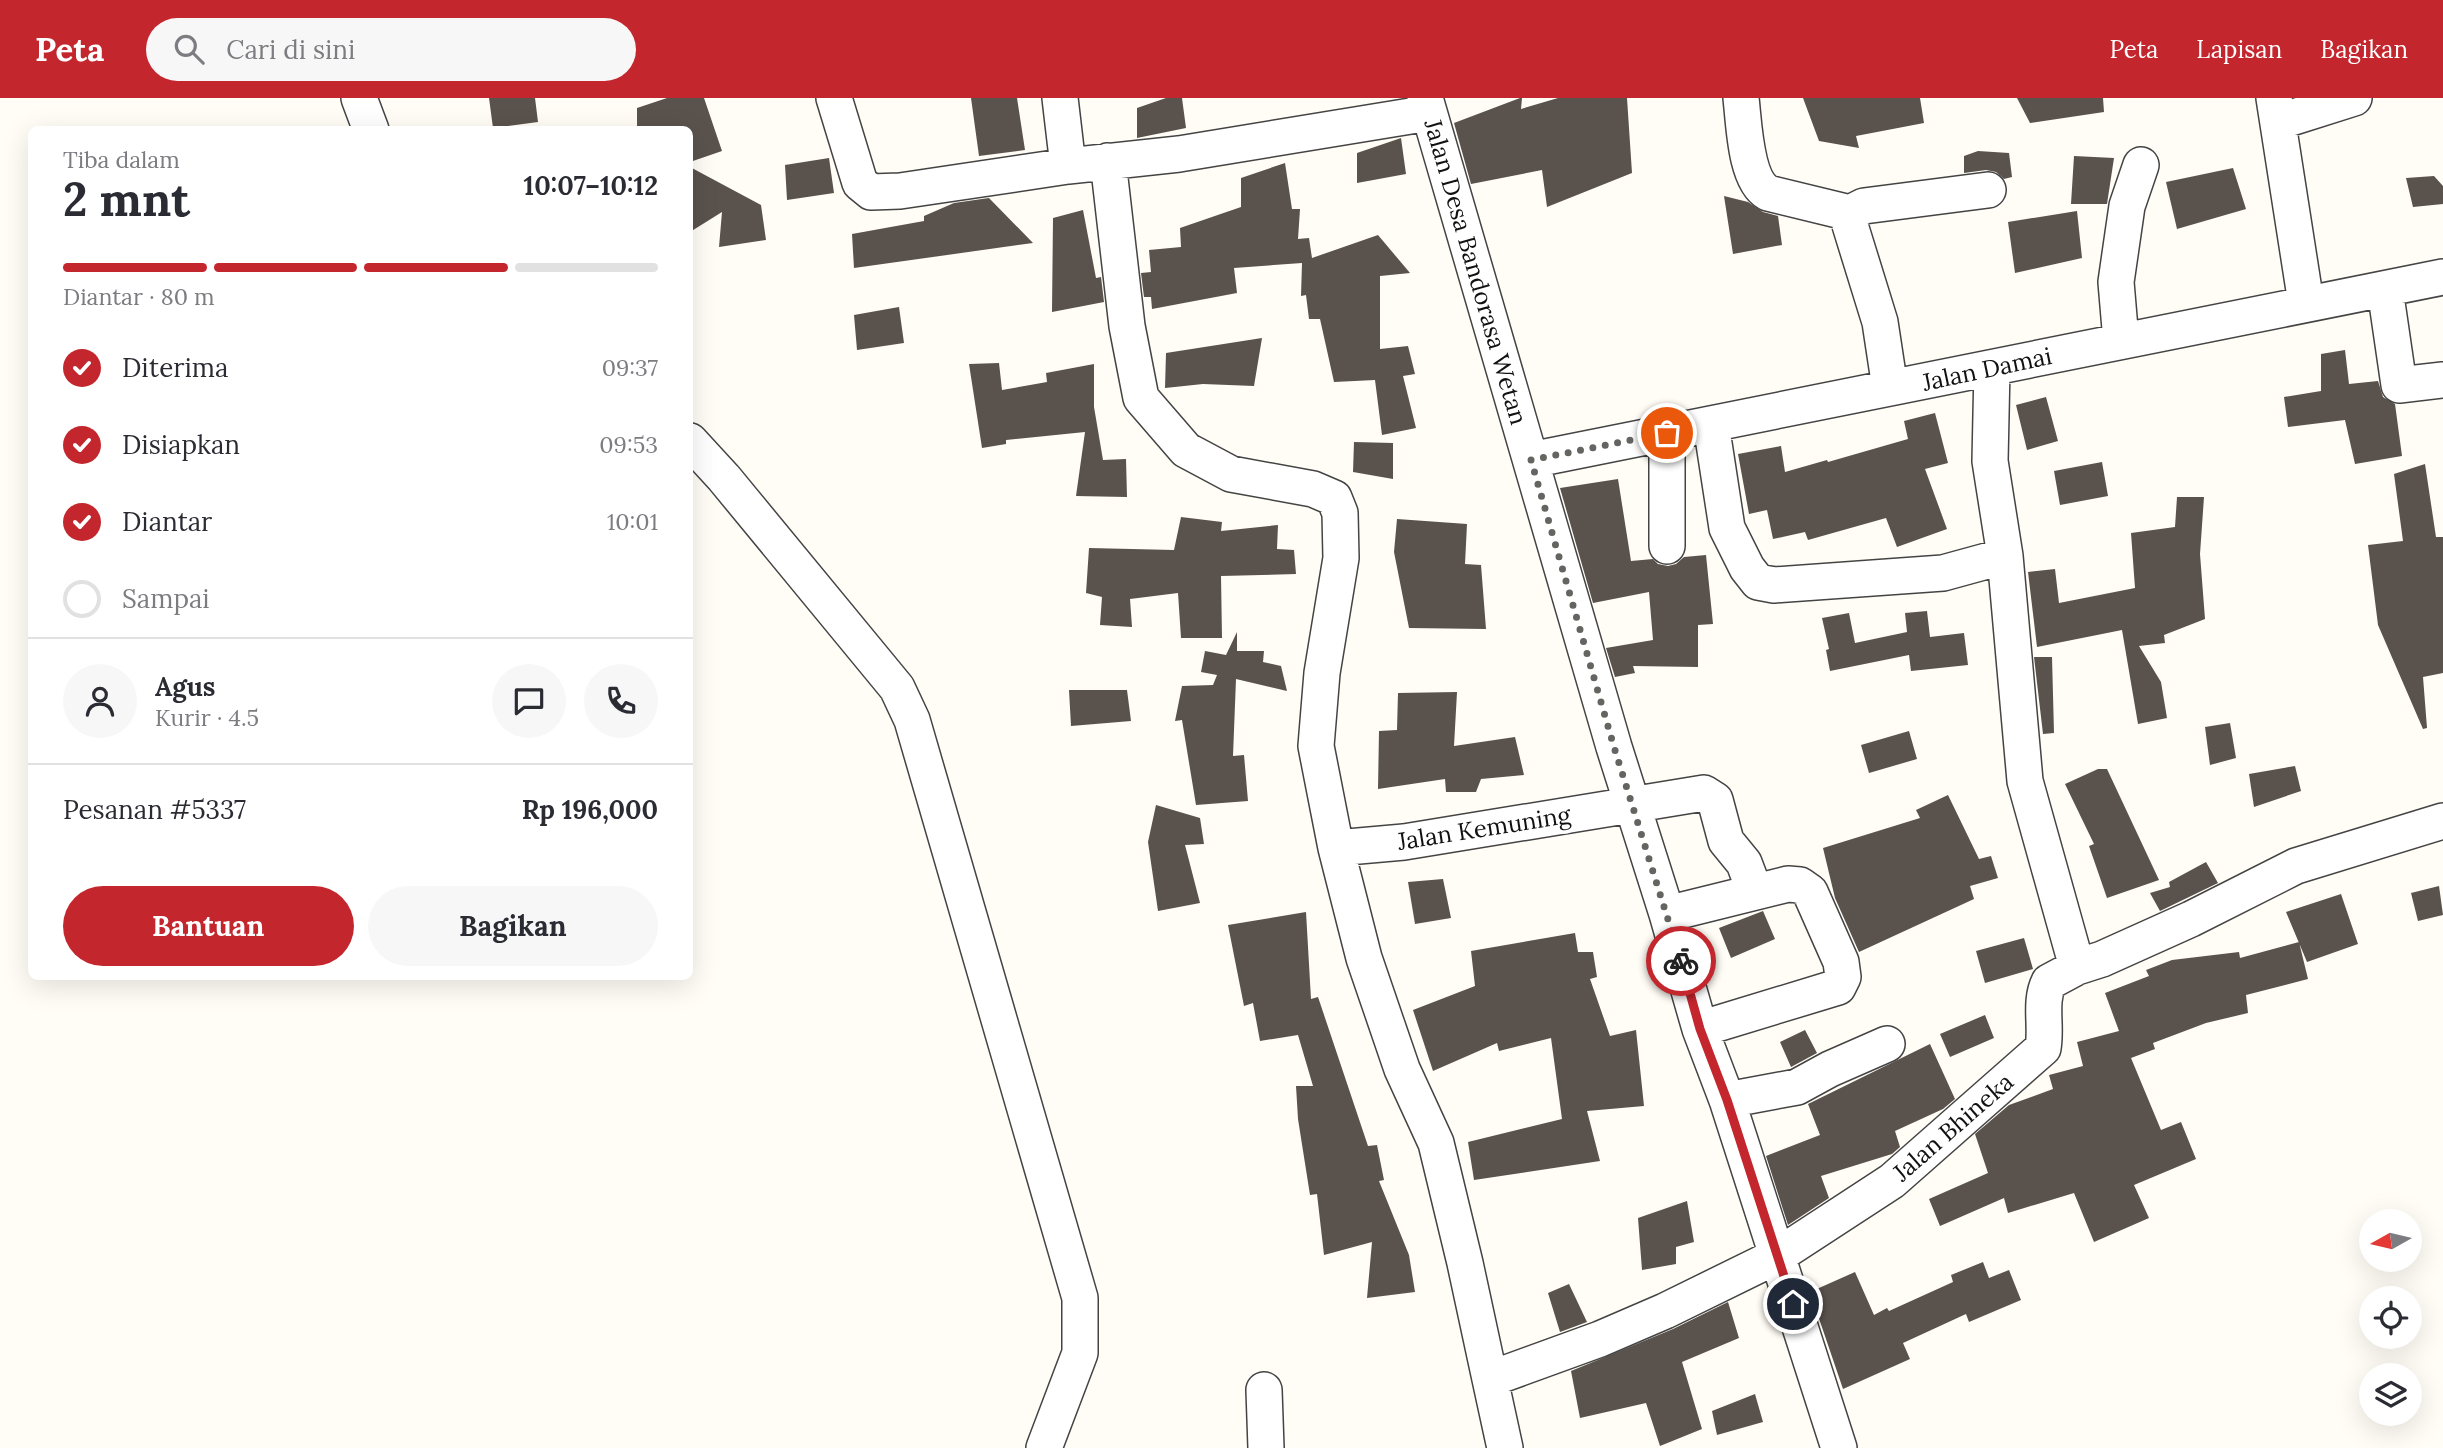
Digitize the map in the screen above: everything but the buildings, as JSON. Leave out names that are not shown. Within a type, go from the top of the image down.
[{"type":"street","points":[[359,98],[370,126]]},
{"type":"street","points":[[834,98],[860,183],[871,192],[900,191],[1068,166],[1179,154],[1427,105]]},
{"type":"street","points":[[1060,98],[1068,166]]},
{"type":"street","points":[[1741,98],[1748,157],[1761,189],[1769,193],[1850,214],[1864,206],[1988,190]]},
{"type":"street","points":[[2306,303],[2276,110],[2354,98]]},
{"type":"street","name":"Jalan Desa Bandorasa Wetan","points":[[1427,105],[1700,1029],[1727,1100],[1839,1448]]},
{"type":"street","points":[[1108,161],[1127,326],[1141,398],[1186,450],[1231,474],[1313,489],[1334,498],[1340,513],[1340,558],[1322,673],[1316,746],[1336,848],[1364,958],[1402,1069],[1436,1143],[1505,1448]]},
{"type":"street","points":[[2121,341],[2116,282],[2127,206],[2141,165]]},
{"type":"street","points":[[1850,214],[1850,225],[1880,323],[1890,388]]},
{"type":"street","name":"Jalan Damai","points":[[1531,460],[2443,277]]},
{"type":"street","points":[[2385,289],[2399,385],[2443,380]]},
{"type":"street","points":[[1992,368],[1990,461],[2005,556],[2025,781],[2077,967],[2102,959],[2191,919],[2296,866],[2443,821]]},
{"type":"street","points":[[1711,424],[1727,528],[1746,568],[1758,582],[1774,585],[1943,573],[2005,556]]},
{"type":"street","points":[[1667,433],[1667,546]]},
{"type":"street","points":[[693,444],[724,478],[897,688],[912,720],[1080,1298],[1080,1353],[1044,1448]]},
{"type":"street","name":"Jalan Kemuning","points":[[1336,848],[1404,842],[1704,793],[1715,800],[1726,841],[1744,863],[1755,892]]},
{"type":"street","points":[[1667,914],[1788,884],[1800,884],[1810,892],[1841,962],[1843,976],[1838,987],[1700,1029]]},
{"type":"street","name":"Jalan Bhineka","points":[[1777,1256],[1892,1181],[2035,1057],[2043,1048],[2046,1034],[2043,997],[2045,989],[2049,982],[2077,967]]},
{"type":"street","points":[[1727,1100],[1797,1087],[1886,1044]]},
{"type":"street","points":[[1490,1379],[1622,1330],[1777,1256]]},
{"type":"street","points":[[1264,1391],[1266,1448]]},
{"type":"way so far","points":[[1667,433],[1531,460],[1614,747],[1681,961]]},
{"type":"route","points":[[1681,961],[1700,1029],[1727,1100],[1793,1304]]}]
